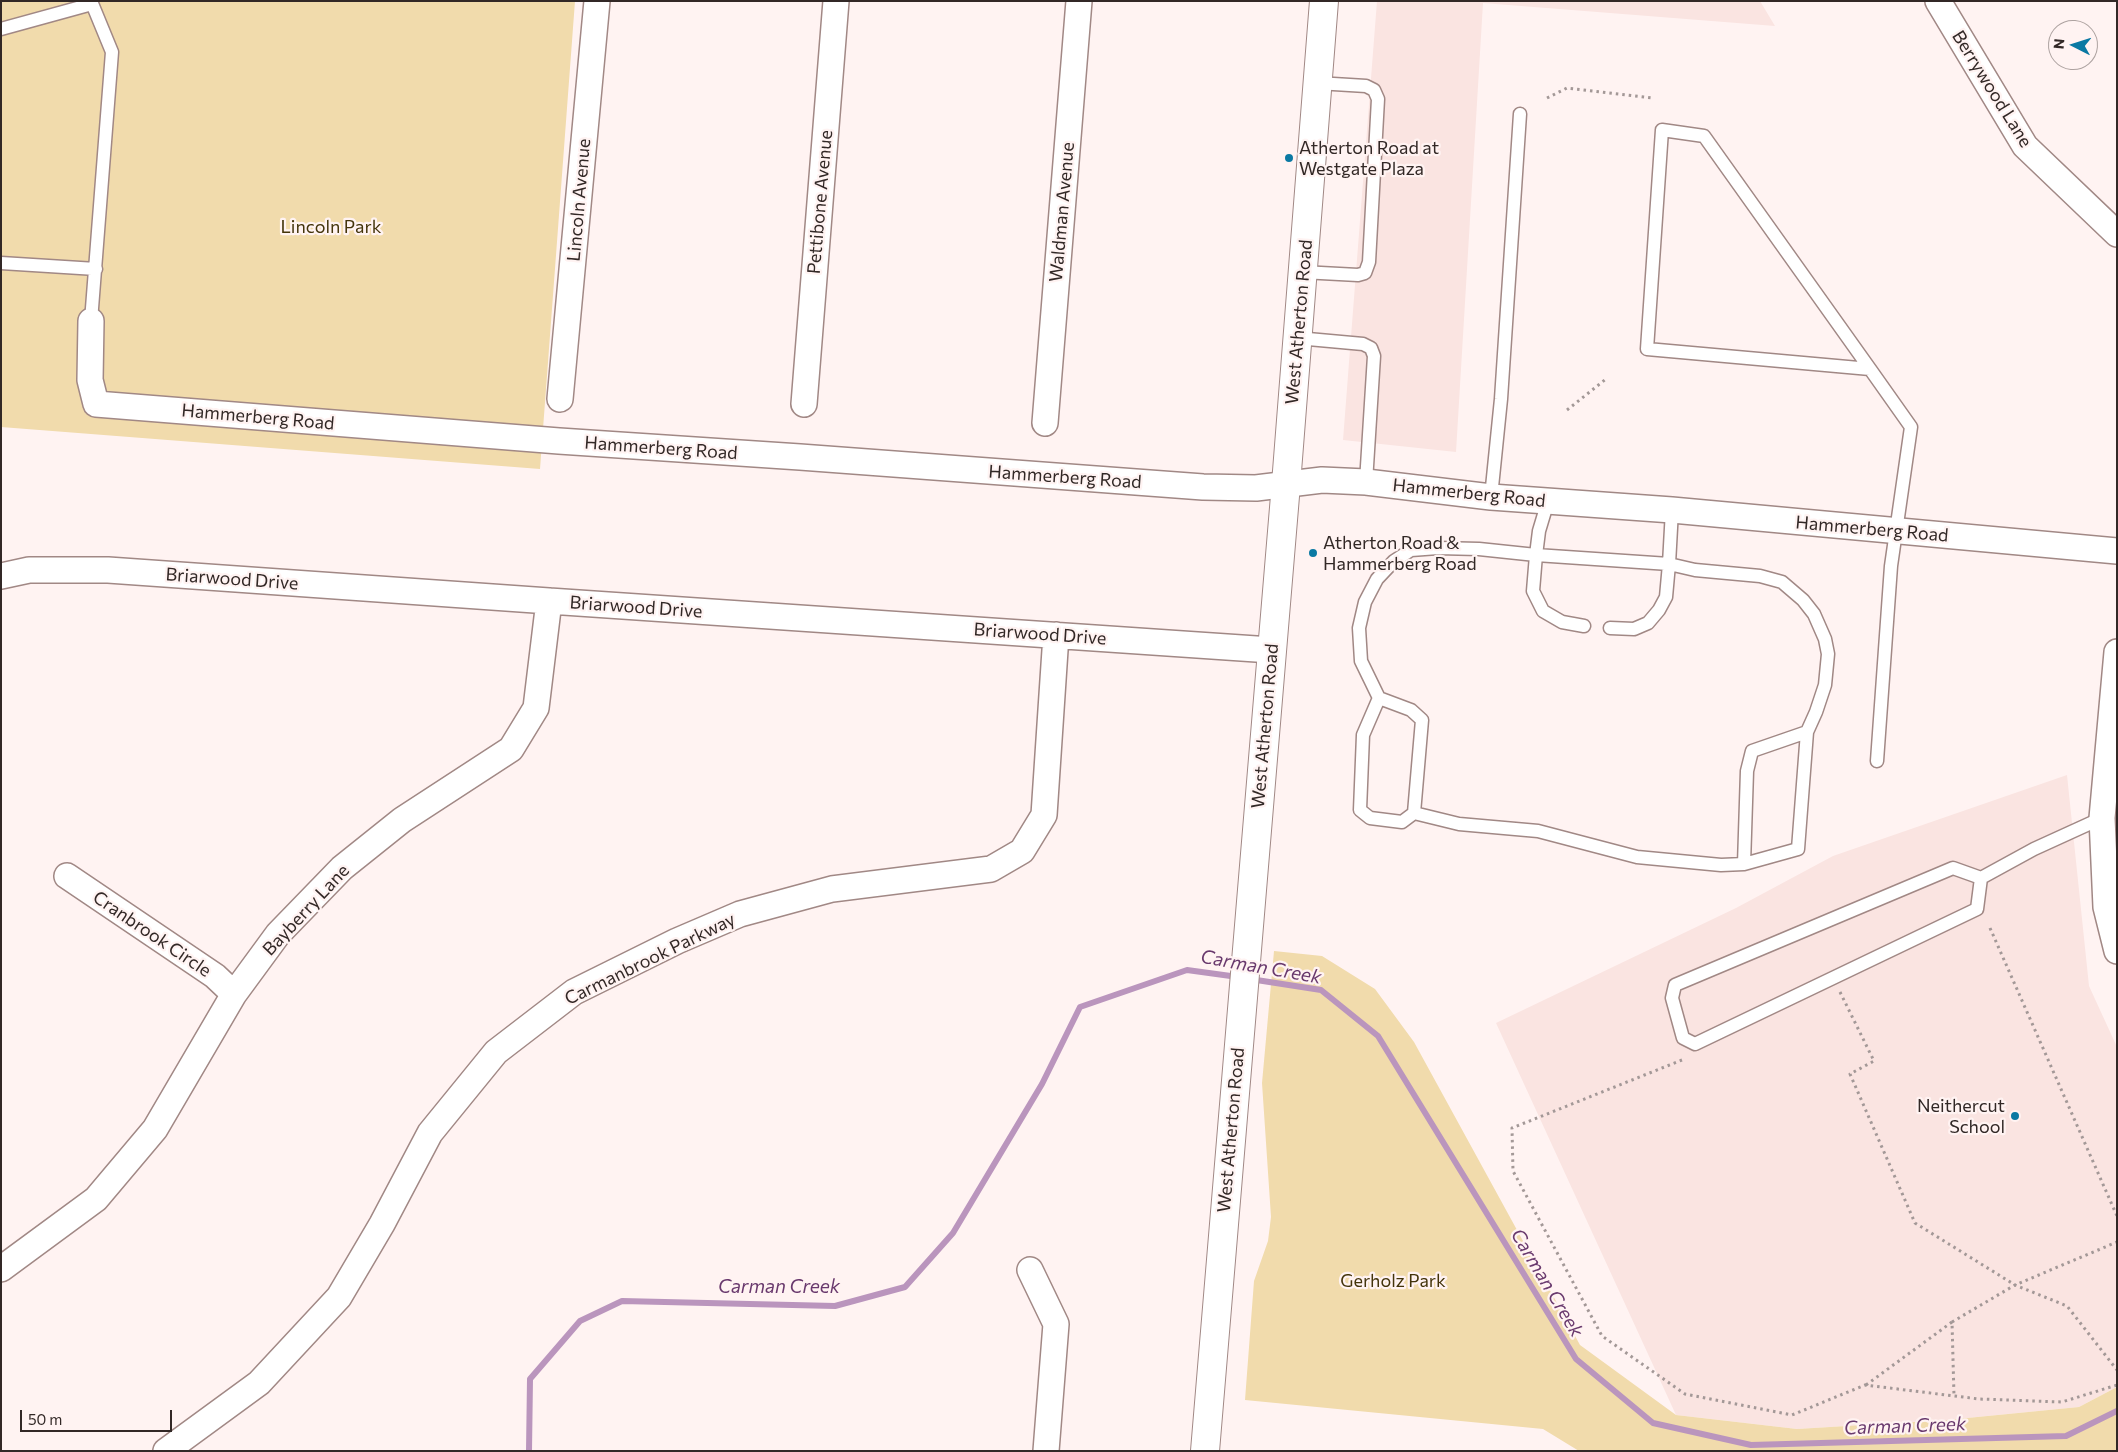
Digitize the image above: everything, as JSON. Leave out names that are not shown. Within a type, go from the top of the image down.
[{"type":"street","name":"Lincoln Avenue","points":[[560,399],[597,1]]},
{"type":"street","name":"Pettibone Avenue","points":[[804,404],[836,1]]},
{"type":"street","name":"Waldman Avenue","points":[[1045,422],[1079,1]]},
{"type":"street","name":"West Atherton Road","points":[[1205,1451],[1286,484],[1324,1]]},
{"type":"street","name":"Berrywood Lane","points":[[1938,1],[2025,146],[2117,234]]},
{"type":"street","name":"Hammerberg Road","points":[[91,321],[90,380],[96,404],[559,441],[800,457],[1203,488],[1256,488],[1322,480],[1366,482],[1491,497],[1672,510],[2117,551]]},
{"type":"street","name":"Briarwood Drive","points":[[1,576],[30,570],[108,570],[550,602],[1271,650]]},
{"type":"street","name":"Bayberry Lane","points":[[1,1269],[96,1199],[155,1129],[234,994],[278,934],[342,868],[402,820],[511,749],[536,708],[550,602]]},
{"type":"street","name":"Carmanbrook Parkway","points":[[166,1451],[259,1383],[339,1298],[382,1224],[430,1133],[496,1052],[574,992],[678,941],[740,914],[832,890],[991,869],[1022,851],[1044,816],[1056,635]]},
{"type":"street","points":[[2117,652],[2102,818],[2106,906],[2117,951]]},
{"type":"street","name":"Cranbrook Circle","points":[[67,876],[215,976],[234,994]]},
{"type":"street","points":[[1030,1270],[1056,1324],[1046,1451]]},
{"type":"lane","points":[[1,29],[91,3],[112,52],[91,321]]},
{"type":"lane","points":[[1302,272],[1358,275],[1365,273],[1369,262],[1378,99],[1374,90],[1366,86],[1318,82]]},
{"type":"lane","points":[[1491,497],[1501,399],[1520,114]]},
{"type":"lane","points":[[1870,369],[1647,349],[1662,130],[1704,136],[1870,369],[1911,428],[1895,531],[1877,761]]},
{"type":"lane","points":[[1,263],[96,269]]},
{"type":"lane","points":[[1297,338],[1363,344],[1371,348],[1374,356],[1366,482]]},
{"type":"lane","points":[[1548,502],[1539,531],[1533,591],[1543,611],[1562,622],[1584,626]]},
{"type":"lane","points":[[1610,628],[1634,629],[1648,623],[1659,610],[1666,597],[1672,510]]},
{"type":"lane","points":[[1379,698],[1363,734],[1360,810],[1370,818],[1402,822],[1414,813],[1422,720],[1411,710],[1379,698],[1361,661],[1359,628],[1365,602],[1377,579],[1394,561],[1411,550],[1438,548],[1668,564],[1695,570],[1760,576],[1782,582],[1803,600],[1814,614],[1825,639],[1828,654],[1825,685],[1807,732],[1798,850],[1744,864],[1721,865],[1637,857],[1538,831],[1459,824],[1414,813]]},
{"type":"lane","points":[[1744,864],[1747,771],[1752,751],[1807,732]]},
{"type":"lane","points":[[1981,878],[1977,908],[1695,1044],[1683,1038],[1672,998],[1675,985],[1953,868],[1981,878],[2034,849],[2102,818]]},
{"type":"path","points":[[1547,98],[1567,88],[1652,98]]},
{"type":"path","points":[[1567,410],[1606,379]]},
{"type":"path","points":[[1990,928],[2117,1216]]},
{"type":"path","points":[[1840,992],[1874,1061],[1850,1074],[1915,1223],[2015,1285],[2066,1306],[2117,1370]]},
{"type":"path","points":[[1682,1060],[1512,1128],[1514,1171],[1602,1336],[1685,1394],[1792,1415],[1865,1385],[1952,1322],[2015,1285],[2117,1242]]},
{"type":"path","points":[[1952,1322],[1954,1396]]},
{"type":"path","points":[[1865,1385],[1954,1396],[2062,1402],[2117,1385]]},
{"type":"shaded area","points":[[1377,1],[1760,1],[1775,26],[1483,3],[1456,452],[1343,440]]},
{"type":"shaded area","points":[[2067,775],[2089,986],[2117,1047],[2117,1387],[2079,1407],[1947,1420],[1797,1429],[1676,1415],[1496,1023],[1736,908],[1833,856]]},
{"type":"green space","name":"Lincoln Park","points":[[1,1],[575,1],[540,469],[1,427]]},
{"type":"green space","name":"Gerholz Park","points":[[1274,951],[1322,956],[1375,989],[1414,1042],[1580,1345],[1676,1415],[1797,1429],[1947,1420],[2079,1407],[2117,1387],[2117,1451],[1579,1451],[1543,1429],[1245,1400],[1254,1281],[1268,1241],[1271,1217],[1262,1083]]},
{"type":"waterway","name":"Carman Creek","points":[[529,1451],[530,1379],[580,1321],[622,1301],[835,1306],[905,1287],[953,1233],[1042,1084],[1080,1007],[1187,970],[1238,977]]},
{"type":"waterway","name":"Carman Creek","points":[[1250,979],[1321,990],[1378,1036],[1576,1359],[1653,1423],[1751,1445],[2066,1436],[2117,1411]]},
{"type":"place","name":"Atherton Road at Westgate Plaza","points":[[1289,158]]},
{"type":"place","name":"Atherton Road & Hammerberg Road","points":[[1313,553]]},
{"type":"place","name":"Neithercut School","points":[[2015,1116]]}]
